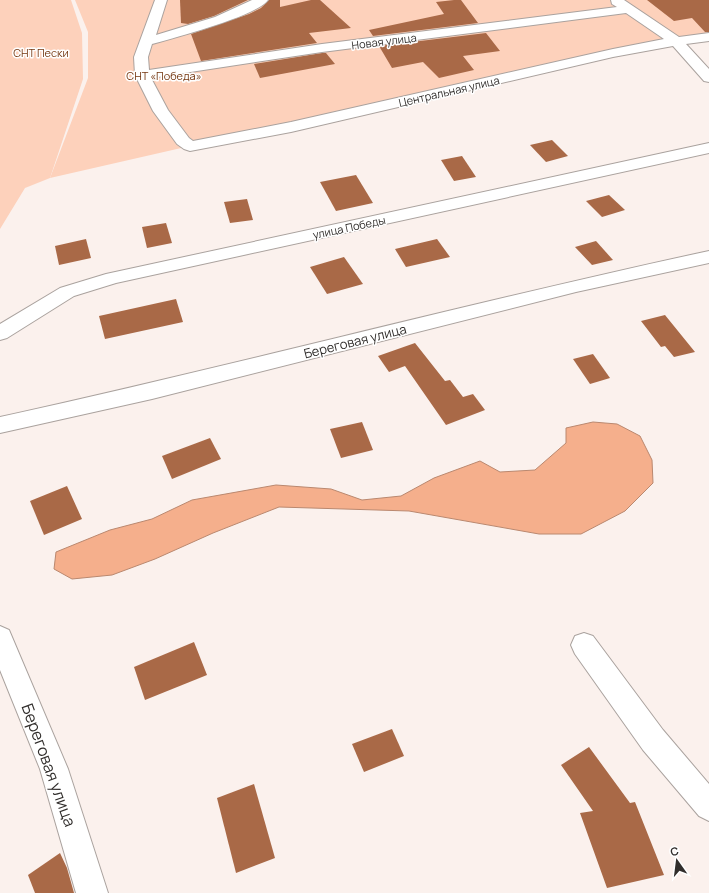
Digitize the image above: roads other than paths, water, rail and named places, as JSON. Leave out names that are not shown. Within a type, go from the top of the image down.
[{"type":"street","points":[[142,75],[141,57],[161,0]]},
{"type":"street","points":[[146,42],[220,20],[243,11],[262,0]]},
{"type":"street","points":[[615,0],[676,41],[709,78]]},
{"type":"street","name":"Новая улица","points":[[142,75],[322,48],[628,9]]},
{"type":"street","name":"Центральная улица","points":[[142,75],[161,111],[183,142],[190,146],[291,127],[613,53],[676,41],[709,37]]},
{"type":"street","name":"улица Победы","points":[[0,332],[67,292],[113,278],[709,148]]},
{"type":"street","name":"Береговая улица","points":[[0,425],[152,391],[576,286],[709,257]]},
{"type":"street","name":"Береговая улица","points":[[0,638],[54,769],[92,893]]},
{"type":"street","points":[[584,646],[653,740],[709,806]]},
{"type":"park label","name":"СНТ Пески","points":[[41,52]]},
{"type":"park label","name":"СНТ «Победа»","points":[[164,75]]}]
